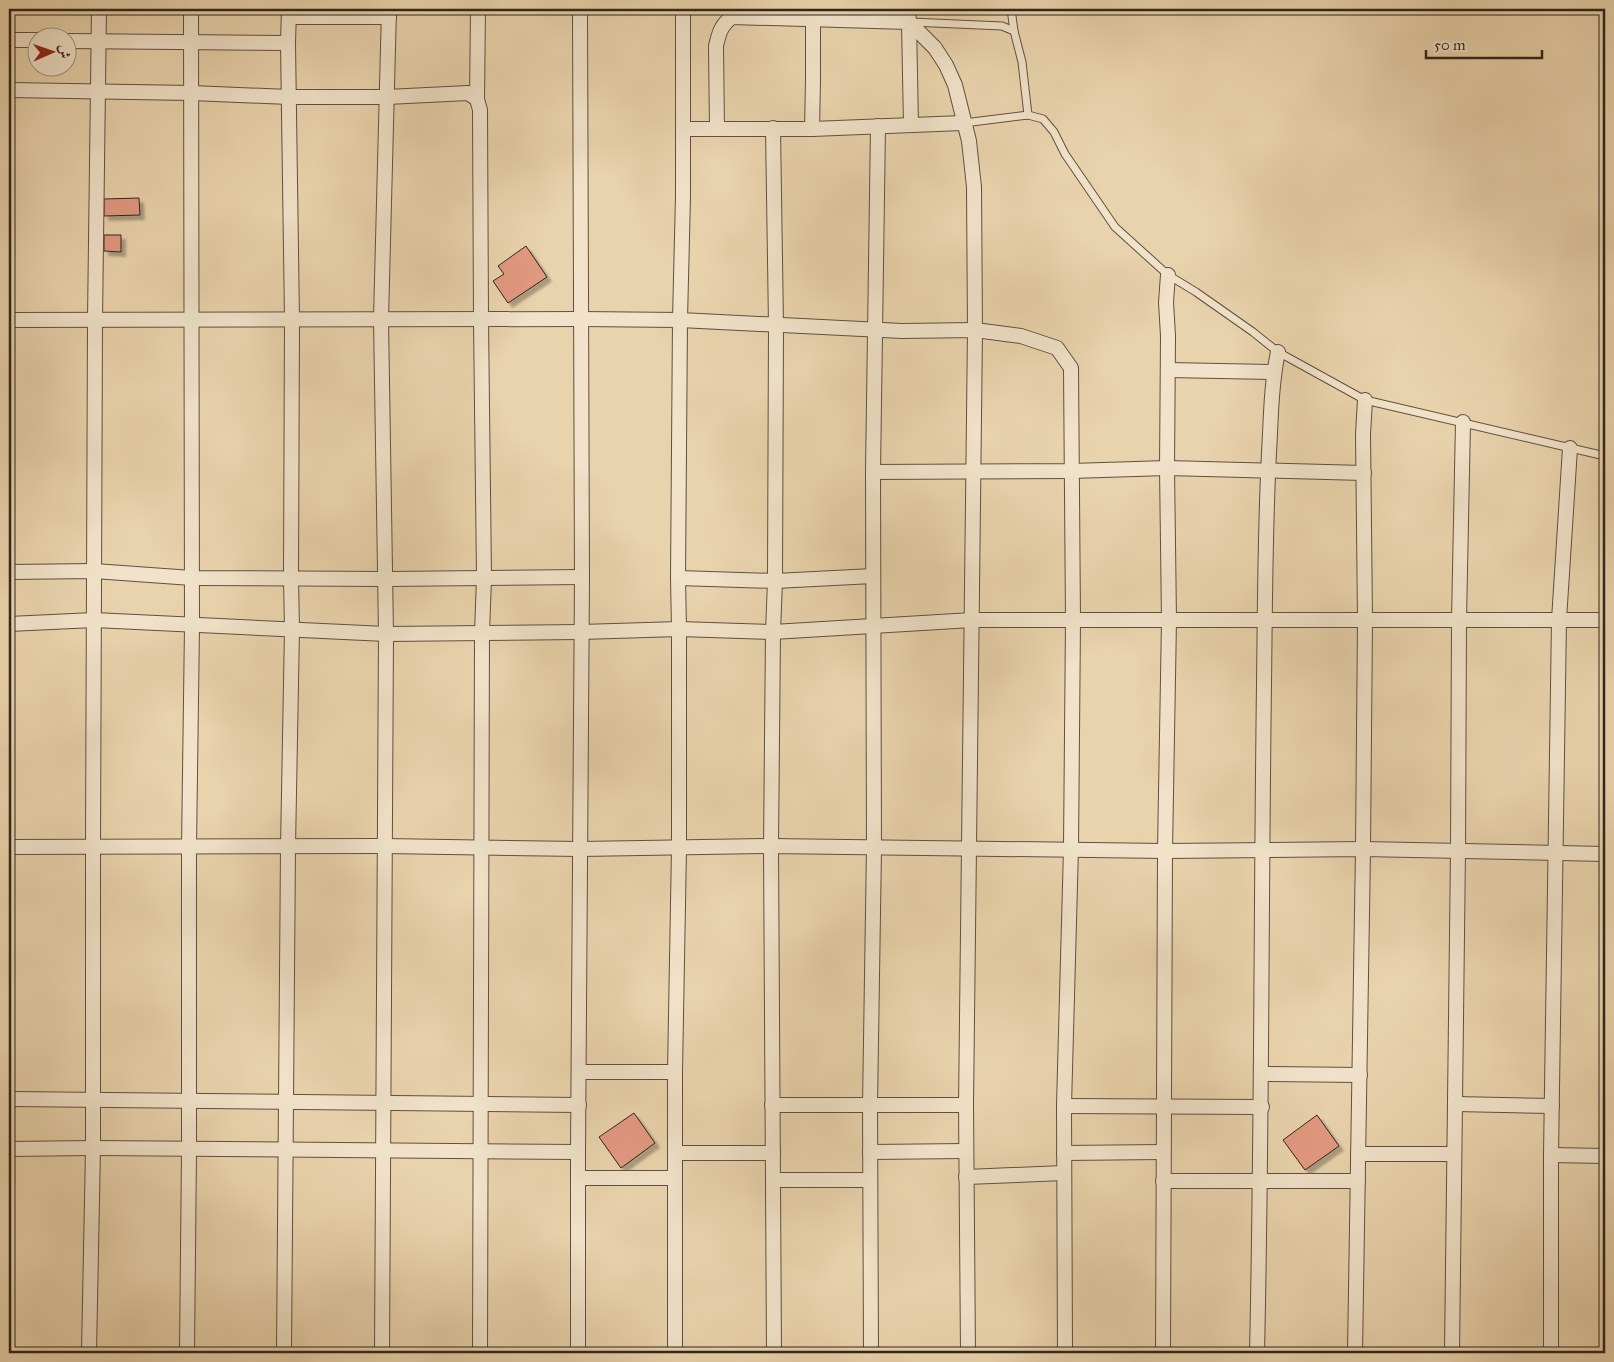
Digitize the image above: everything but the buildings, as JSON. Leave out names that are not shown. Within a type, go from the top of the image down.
[{"type":"street","points":[[89,1353],[94,1148],[95,320],[99,9]]},
{"type":"street","points":[[187,1353],[192,626],[191,9]]},
{"type":"street","points":[[478,9],[477,99],[480,110],[484,578],[482,633],[480,1353]]},
{"type":"street","points":[[578,1353],[582,577],[580,9]]},
{"type":"street","points":[[675,1353],[675,1072],[679,848],[678,578],[683,9]]},
{"type":"street","points":[[284,1353],[285,1102],[292,629],[292,319],[289,13],[389,13],[382,319],[386,579],[382,1353]]},
{"type":"street","points":[[717,129],[716,46],[719,33],[731,13],[908,15]]},
{"type":"street","points":[[812,128],[813,14]]},
{"type":"street","points":[[908,15],[935,48],[946,65],[955,86],[968,141],[974,187],[975,330],[966,1105],[968,1353]]},
{"type":"street","points":[[908,15],[911,125]]},
{"type":"street","points":[[9,40],[28,40]]},
{"type":"street","points":[[78,40],[288,43]]},
{"type":"street","points":[[9,90],[192,93],[289,97],[386,97],[468,93],[477,99]]},
{"type":"street","points":[[683,129],[812,128],[963,123]]},
{"type":"street","points":[[871,1353],[870,1105],[874,848],[873,472],[878,126]]},
{"type":"street","points":[[774,128],[776,325],[775,581],[771,846],[774,1353]]},
{"type":"street","points":[[1163,1353],[1165,850],[1169,620],[1166,302],[1168,275]]},
{"type":"street","points":[[9,320],[680,320],[902,331],[975,330],[1021,336],[1057,348],[1071,368],[1074,620],[1071,848],[1064,1106],[1065,1353]]},
{"type":"street","points":[[1257,1353],[1262,1107],[1264,620],[1268,471],[1274,372],[1278,352]]},
{"type":"street","points":[[1168,370],[1274,372]]},
{"type":"street","points":[[1355,1353],[1363,849],[1365,620],[1363,434],[1365,400]]},
{"type":"street","points":[[1452,1353],[1459,620],[1463,422]]},
{"type":"street","points":[[1551,1353],[1551,1156],[1559,620],[1570,448]]},
{"type":"street","points":[[873,472],[1071,471],[1167,468],[1364,473]]},
{"type":"street","points":[[9,572],[94,571],[192,578],[582,577]]},
{"type":"street","points":[[678,578],[775,581],[874,576]]},
{"type":"street","points":[[9,624],[94,620],[386,634],[679,629],[773,632],[972,620],[1605,620]]},
{"type":"street","points":[[9,847],[385,846],[679,848],[771,846],[1165,850],[1363,849],[1605,854]]},
{"type":"street","points":[[580,1072],[675,1072]]},
{"type":"street","points":[[1262,1074],[1360,1075]]},
{"type":"street","points":[[9,1099],[579,1105]]},
{"type":"street","points":[[1455,1104],[1552,1106]]},
{"type":"street","points":[[772,1105],[966,1105]]},
{"type":"street","points":[[1064,1106],[1262,1107]]},
{"type":"street","points":[[9,1149],[578,1152]]},
{"type":"street","points":[[870,1152],[966,1151]]},
{"type":"street","points":[[1064,1152],[1163,1152]]},
{"type":"street","points":[[675,1153],[772,1153]]},
{"type":"street","points":[[1358,1154],[1454,1154]]},
{"type":"street","points":[[1551,1156],[1605,1156]]},
{"type":"street","points":[[966,1177],[1064,1174]]},
{"type":"street","points":[[578,1178],[675,1178]]},
{"type":"street","points":[[773,1180],[870,1180]]},
{"type":"street","points":[[1163,1181],[1358,1181]]},
{"type":"lane","points":[[1011,9],[1014,31],[1022,62],[1028,115]]},
{"type":"lane","points":[[908,15],[1002,26],[1014,31]]},
{"type":"lane","points":[[963,123],[1028,115],[1043,120],[1054,132],[1065,154],[1116,227],[1168,275],[1196,292],[1278,352],[1365,400],[1605,456]]}]
